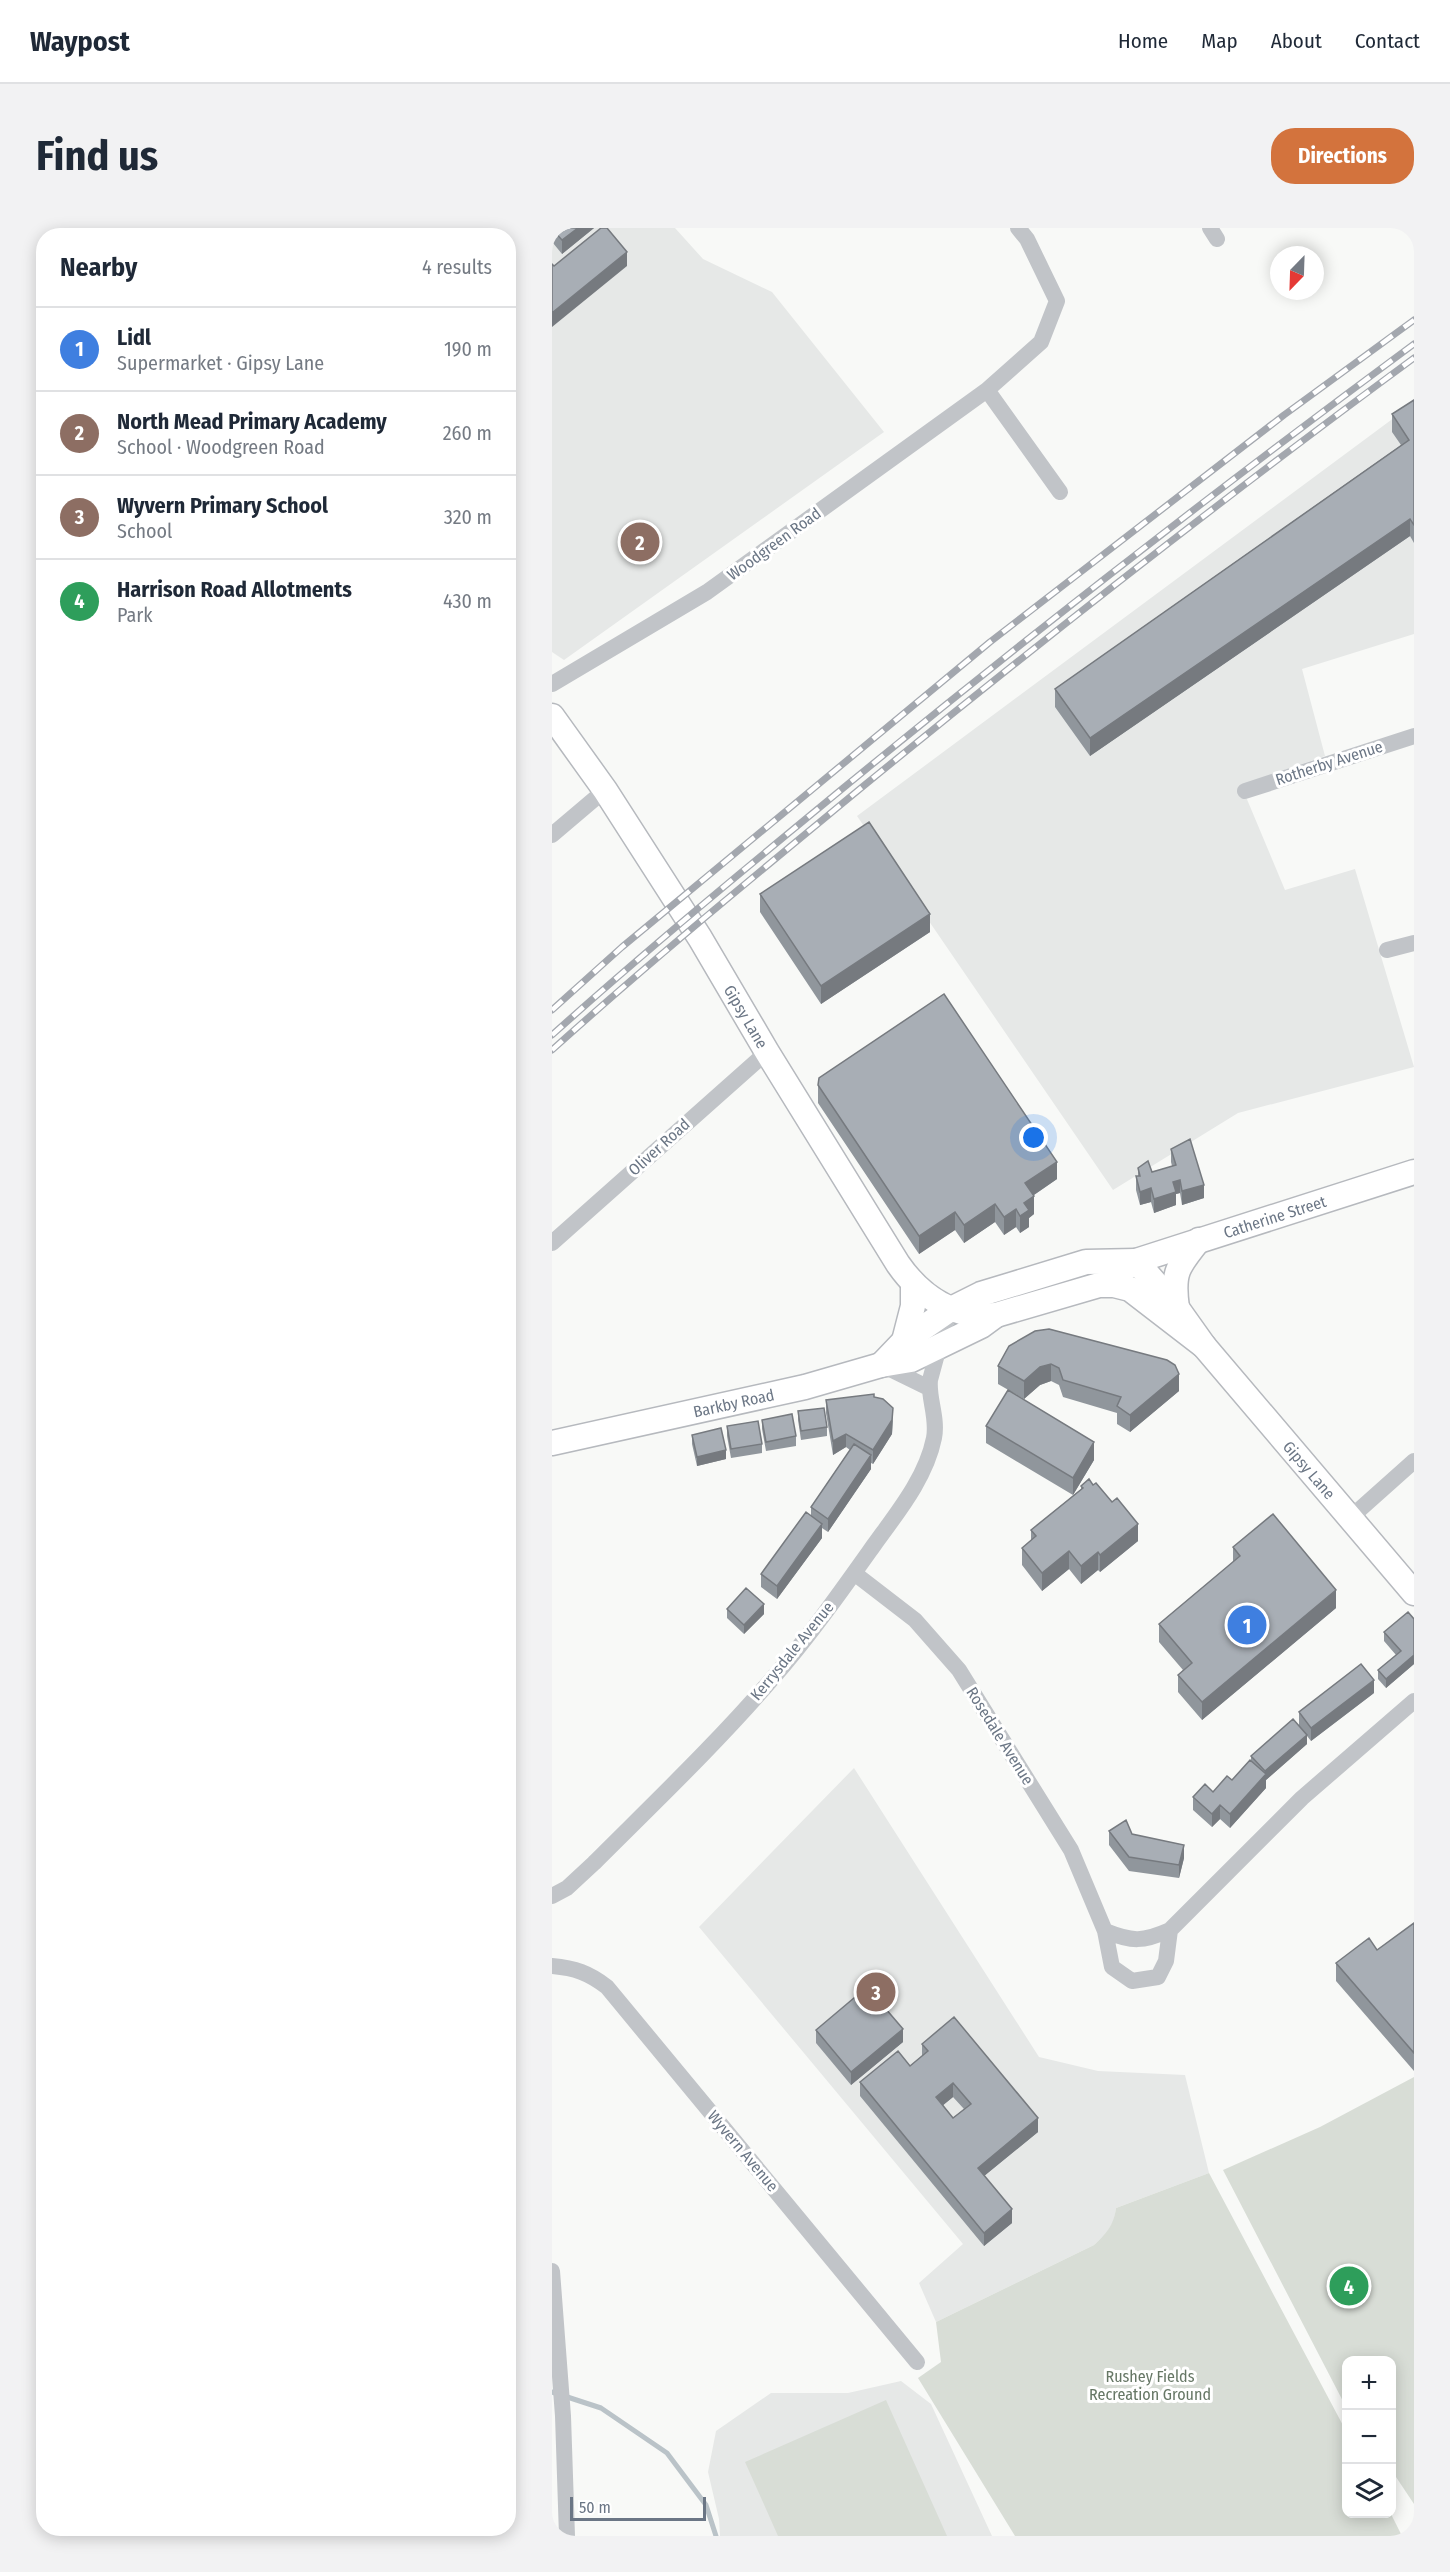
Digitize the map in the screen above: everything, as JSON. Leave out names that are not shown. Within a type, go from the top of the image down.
[{"type":"street","points":[[1023,233],[1041,228]]},
{"type":"street","name":"Woodgreen Road","points":[[552,684],[707,592],[987,390],[1041,342],[1057,301],[1023,233]]},
{"type":"street","points":[[987,390],[1060,492]]},
{"type":"street","name":"Gipsy Lane","points":[[552,716],[605,790],[700,938],[766,1052],[898,1264],[913,1284],[950,1310],[975,1316],[996,1315],[1099,1285],[1114,1285],[1130,1289],[1204,1346]]},
{"type":"street","name":"Rotherby Avenue","points":[[1245,791],[1414,736]]},
{"type":"street","points":[[552,835],[605,790]]},
{"type":"street","points":[[1387,950],[1414,942]]},
{"type":"street","name":"Oliver Road","points":[[552,1243],[766,1052]]},
{"type":"street","name":"Catherine Street","points":[[1136,1261],[1414,1172]]},
{"type":"street","points":[[1177,1308],[1173,1285],[1180,1264],[1199,1240]]},
{"type":"street","points":[[1099,1285],[1136,1261]]},
{"type":"street","points":[[929,1388],[881,1365],[904,1341],[950,1310],[981,1294],[1086,1262],[1136,1261]]},
{"type":"street","name":"Gipsy Lane","points":[[1136,1261],[1177,1308],[1204,1346],[1414,1593]]},
{"type":"street","points":[[904,1341],[913,1306],[913,1284]]},
{"type":"street","name":"Kerrysdale Avenue","points":[[552,1896],[567,1888],[594,1863],[772,1679],[854,1573],[915,1486],[925,1466],[934,1438],[934,1407],[929,1388],[950,1310]]},
{"type":"street","name":"Barkby Road","points":[[552,1443],[805,1387],[881,1365],[911,1360],[938,1348],[996,1315]]},
{"type":"street","points":[[1349,1519],[1414,1461]]},
{"type":"street","name":"Rosedale Avenue","points":[[854,1573],[915,1620],[959,1670],[1071,1850],[1105,1931],[1112,1967],[1132,1981],[1158,1977],[1166,1961],[1170,1930]]},
{"type":"street","points":[[1105,1931],[1126,1940],[1155,1936],[1170,1930],[1302,1798],[1414,1701]]},
{"type":"street","name":"Wyvern Avenue","points":[[552,1966],[568,1967],[590,1973],[607,1987],[917,2362]]},
{"type":"street","points":[[552,2271],[563,2416],[559,2487],[567,2536]]},
{"type":"shaded area","points":[[552,228],[675,228],[703,259],[772,292],[884,432],[564,660],[552,652]]},
{"type":"shaded area","points":[[1414,403],[1414,634],[1302,669],[1325,756],[1241,785],[1285,890],[1355,869],[1414,1067],[1238,1113],[1113,1190],[857,816]]},
{"type":"shaded area","points":[[854,1768],[1039,2057],[1098,2071],[1185,2075],[1209,2173],[1116,2208],[1114,2220],[1106,2234],[1094,2245],[936,2322],[919,2283],[963,2244],[699,1927]]},
{"type":"shaded area","points":[[901,2381],[931,2404],[992,2536],[720,2536],[719,2519],[708,2472],[716,2431],[771,2393],[848,2393]]},
{"type":"green space","points":[[1414,2077],[1414,2504],[1396,2477],[1396,2356],[1342,2356],[1342,2399],[1223,2170],[1320,2127]]},
{"type":"green space","name":"Rushey Fields Recreation Ground","points":[[1209,2173],[1342,2423],[1342,2518],[1393,2518],[1402,2536],[1015,2536],[918,2378],[941,2362],[936,2322],[1094,2245],[1109,2229],[1116,2208]]},
{"type":"green space","points":[[886,2400],[947,2536],[778,2536],[745,2462]]},
{"type":"building","points":[[552,228],[578,228],[562,240],[552,231]]},
{"type":"building","points":[[601,228],[607,228],[627,252],[552,313],[552,264],[554,266]]},
{"type":"building","points":[[1414,400],[1414,525],[1410,519],[1090,738],[1055,689],[1409,440],[1392,414]]},
{"type":"building","points":[[869,822],[930,914],[821,986],[760,894]]},
{"type":"building","points":[[944,994],[1057,1162],[1025,1183],[1034,1196],[1024,1203],[1029,1210],[1020,1216],[1016,1209],[1004,1217],[995,1204],[964,1225],[955,1212],[919,1236],[818,1085],[819,1078]]},
{"type":"building","points":[[1190,1139],[1204,1185],[1182,1191],[1180,1180],[1173,1182],[1176,1192],[1154,1199],[1151,1188],[1140,1192],[1136,1176],[1140,1176],[1138,1168],[1148,1161],[1152,1172],[1176,1165],[1171,1149]]},
{"type":"building","points":[[1049,1329],[1167,1360],[1175,1365],[1179,1374],[1130,1415],[1117,1406],[1121,1397],[1063,1380],[1059,1368],[1051,1364],[1040,1367],[1024,1381],[998,1366],[1009,1346],[1035,1331]]},
{"type":"building","points":[[1008,1390],[1094,1442],[1073,1478],[986,1426]]},
{"type":"building","points":[[874,1394],[874,1397],[883,1399],[893,1408],[892,1420],[873,1450],[846,1434],[833,1441],[826,1400]]},
{"type":"building","points":[[824,1408],[827,1427],[801,1431],[798,1411]]},
{"type":"building","points":[[792,1414],[796,1436],[766,1442],[762,1420]]},
{"type":"building","points":[[758,1421],[762,1444],[731,1449],[727,1426]]},
{"type":"building","points":[[721,1428],[726,1450],[697,1457],[692,1435]]},
{"type":"building","points":[[854,1444],[871,1455],[828,1519],[811,1507]]},
{"type":"building","points":[[1089,1479],[1093,1485],[1096,1483],[1112,1502],[1117,1498],[1138,1524],[1100,1555],[1098,1552],[1081,1566],[1069,1551],[1042,1573],[1022,1548],[1036,1536],[1031,1530],[1083,1488],[1081,1486]]},
{"type":"building","points":[[806,1512],[822,1524],[777,1586],[761,1574]]},
{"type":"building","points":[[1273,1514],[1336,1590],[1202,1702],[1178,1675],[1192,1663],[1159,1624],[1240,1556],[1233,1547]]},
{"type":"building","points":[[746,1588],[764,1604],[744,1625],[727,1609]]},
{"type":"building","points":[[1408,1612],[1414,1619],[1414,1655],[1386,1679],[1378,1670],[1401,1651],[1384,1632]]},
{"type":"building","points":[[1361,1664],[1374,1680],[1311,1728],[1299,1712]]},
{"type":"building","points":[[1293,1719],[1307,1735],[1265,1771],[1251,1756]]},
{"type":"building","points":[[1250,1760],[1266,1774],[1230,1814],[1220,1805],[1212,1814],[1193,1797],[1205,1784],[1213,1792],[1227,1776],[1232,1780]]},
{"type":"building","points":[[1126,1820],[1132,1834],[1184,1845],[1179,1865],[1129,1857],[1109,1831]]},
{"type":"building","points":[[1414,1923],[1414,2053],[1336,1963],[1369,1938],[1377,1950]]},
{"type":"building","points":[[867,1987],[903,2029],[851,2072],[816,2030]]},
{"type":"building","points":[[954,2017],[1038,2118],[978,2168],[1012,2209],[984,2233],[860,2082],[898,2051],[910,2066],[928,2051],[922,2044]],"holes":[[[953,2083],[971,2104],[953,2118],[936,2097]]]},
{"type":"waterway","points":[[552,2392],[601,2408],[667,2453],[706,2505],[716,2536]]},
{"type":"railway","points":[[552,1010],[622,947],[990,642],[1284,415],[1414,320]]},
{"type":"railway","points":[[552,1035],[739,874],[991,668],[1201,504],[1414,344]]},
{"type":"railway","points":[[552,1050],[744,885],[997,678],[1204,516],[1414,358]]},
{"type":"place","name":"North Mead Primary Academy","points":[[640,542]]},
{"type":"place","name":"Lidl","points":[[1247,1625]]},
{"type":"place","name":"Wyvern Primary School","points":[[876,1992]]},
{"type":"place","name":"Harrison Road Allotments","points":[[1349,2286]]}]
